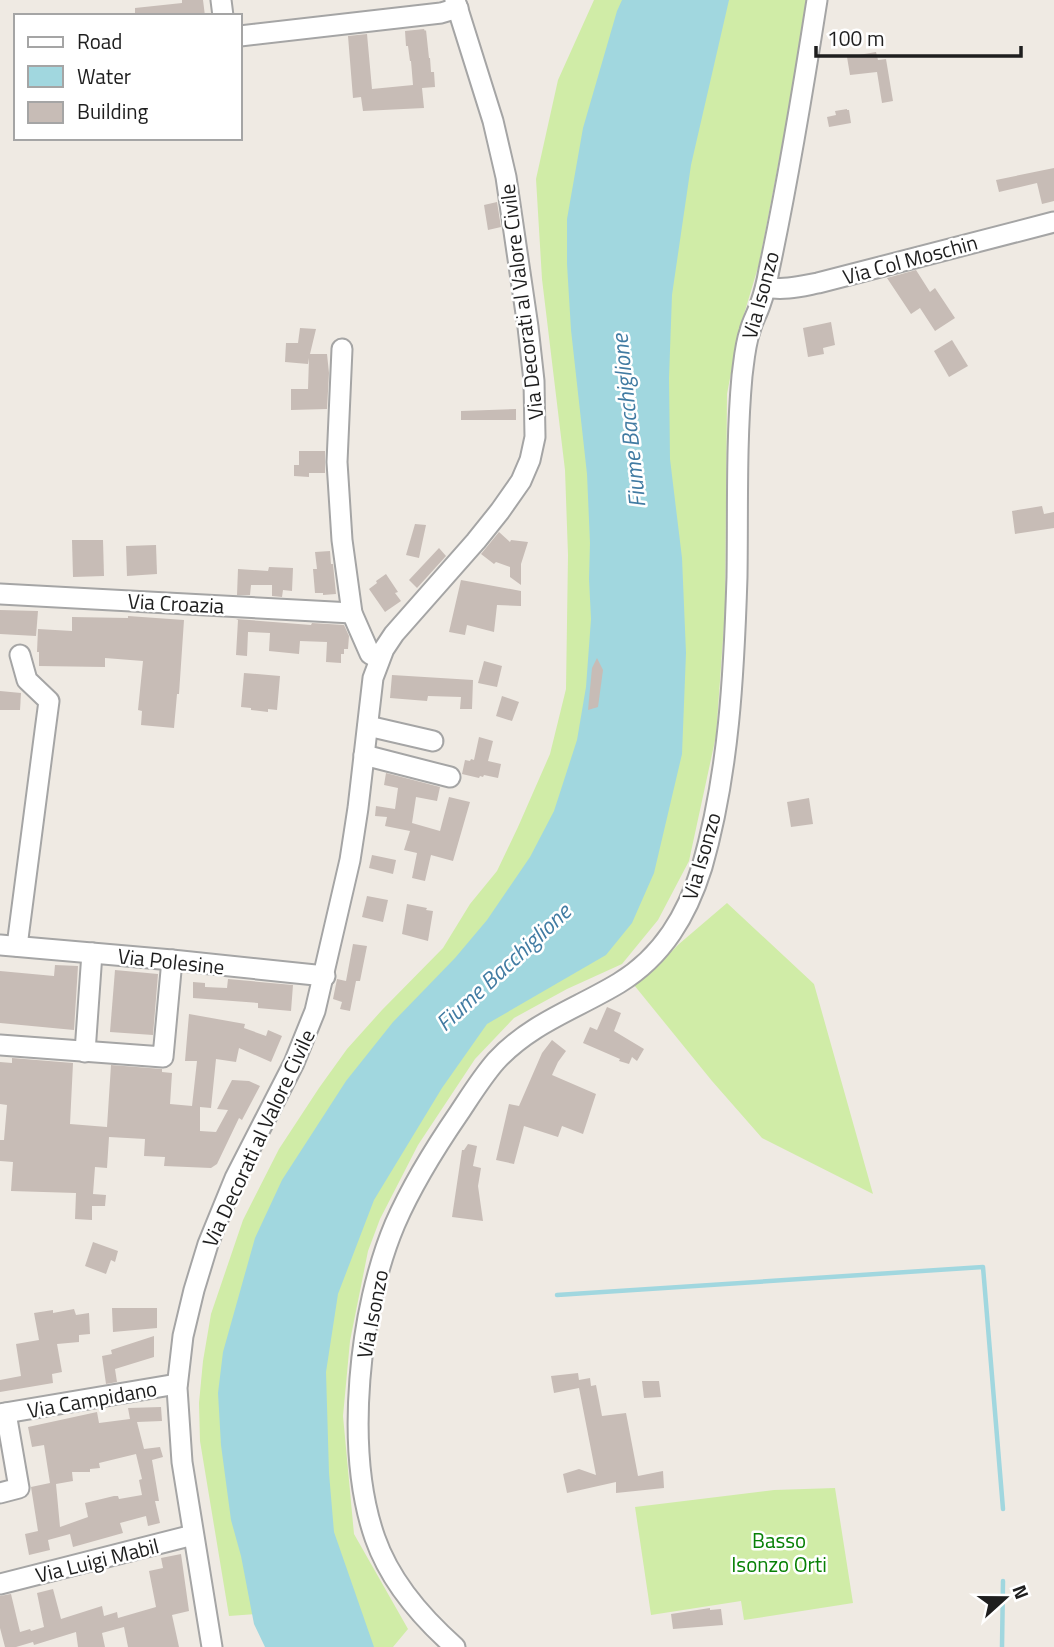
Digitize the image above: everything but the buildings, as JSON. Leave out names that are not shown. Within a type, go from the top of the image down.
[{"type":"street","name":"Via Isonzo","points":[[455,1647],[435,1629],[399,1586],[375,1539],[367,1511],[361,1474],[358,1423],[369,1312],[386,1248],[407,1199],[431,1154],[482,1079],[505,1053],[538,1026],[617,984],[652,958],[681,920],[692,897],[708,846],[728,734],[733,682],[743,373],[750,329],[766,287],[787,181],[817,0]]},
{"type":"street","points":[[242,36],[441,13],[457,4]]},
{"type":"street","name":"Via Decorati al Valore Civile","points":[[212,1647],[182,1462],[178,1421],[177,1384],[183,1336],[194,1290],[208,1244],[235,1178],[303,1045],[315,1011],[351,860],[373,678],[379,659],[394,634],[500,511],[521,481],[530,460],[535,437],[534,380],[506,177],[493,121],[457,4]]},
{"type":"street","name":"Via Col Moschin","points":[[766,287],[790,288],[818,283],[1054,222]]},
{"type":"street","points":[[342,349],[337,462],[342,540],[352,613],[370,654],[379,659]]},
{"type":"street","name":"Via Croazia","points":[[0,594],[352,613]]},
{"type":"street","name":"Via Polesine","points":[[20,654],[27,680],[50,704],[9,946],[325,976]]},
{"type":"street","points":[[368,726],[433,741]]},
{"type":"street","points":[[364,755],[450,777]]},
{"type":"street","points":[[85,1052],[92,953]]},
{"type":"street","points":[[0,1045],[163,1057],[172,960]]},
{"type":"street","name":"Via Campidano","points":[[0,1493],[19,1488],[3,1414],[177,1384]]},
{"type":"street","name":"Via Luigi Mabil","points":[[0,1584],[193,1535]]},
{"type":"green space","points":[[594,0],[810,0],[759,264],[739,331],[727,394],[725,611],[716,736],[689,861],[658,920],[622,964],[567,989],[514,1018],[475,1059],[418,1145],[380,1219],[368,1251],[350,1341],[343,1416],[354,1534],[408,1629],[393,1647],[272,1647],[256,1614],[229,1616],[200,1441],[199,1403],[211,1314],[243,1220],[279,1149],[347,1049],[443,948],[470,904],[497,871],[550,754],[566,689],[568,555],[565,470],[542,279],[536,179],[558,80]]},
{"type":"green space","points":[[727,903],[814,984],[873,1194],[762,1138],[634,985]]},
{"type":"green space","name":"Basso Isonzo Orti","points":[[835,1488],[853,1603],[744,1620],[741,1601],[651,1615],[635,1507],[774,1490]]},
{"type":"water","name":"Fiume Bacchiglione","points":[[622,0],[729,0],[691,165],[672,295],[670,459],[682,558],[686,653],[682,754],[654,873],[632,923],[606,955],[487,1024],[442,1088],[374,1200],[338,1294],[326,1372],[334,1532],[374,1647],[265,1647],[254,1624],[231,1520],[221,1445],[218,1393],[223,1352],[255,1238],[282,1180],[346,1081],[393,1022],[455,958],[487,920],[530,857],[554,811],[577,740],[586,687],[591,619],[590,543],[587,474],[571,330],[567,219],[583,128]]},
{"type":"waterway","points":[[557,1295],[983,1267],[1003,1509]]},
{"type":"waterway","points":[[1002,1647],[1003,1581]]}]
